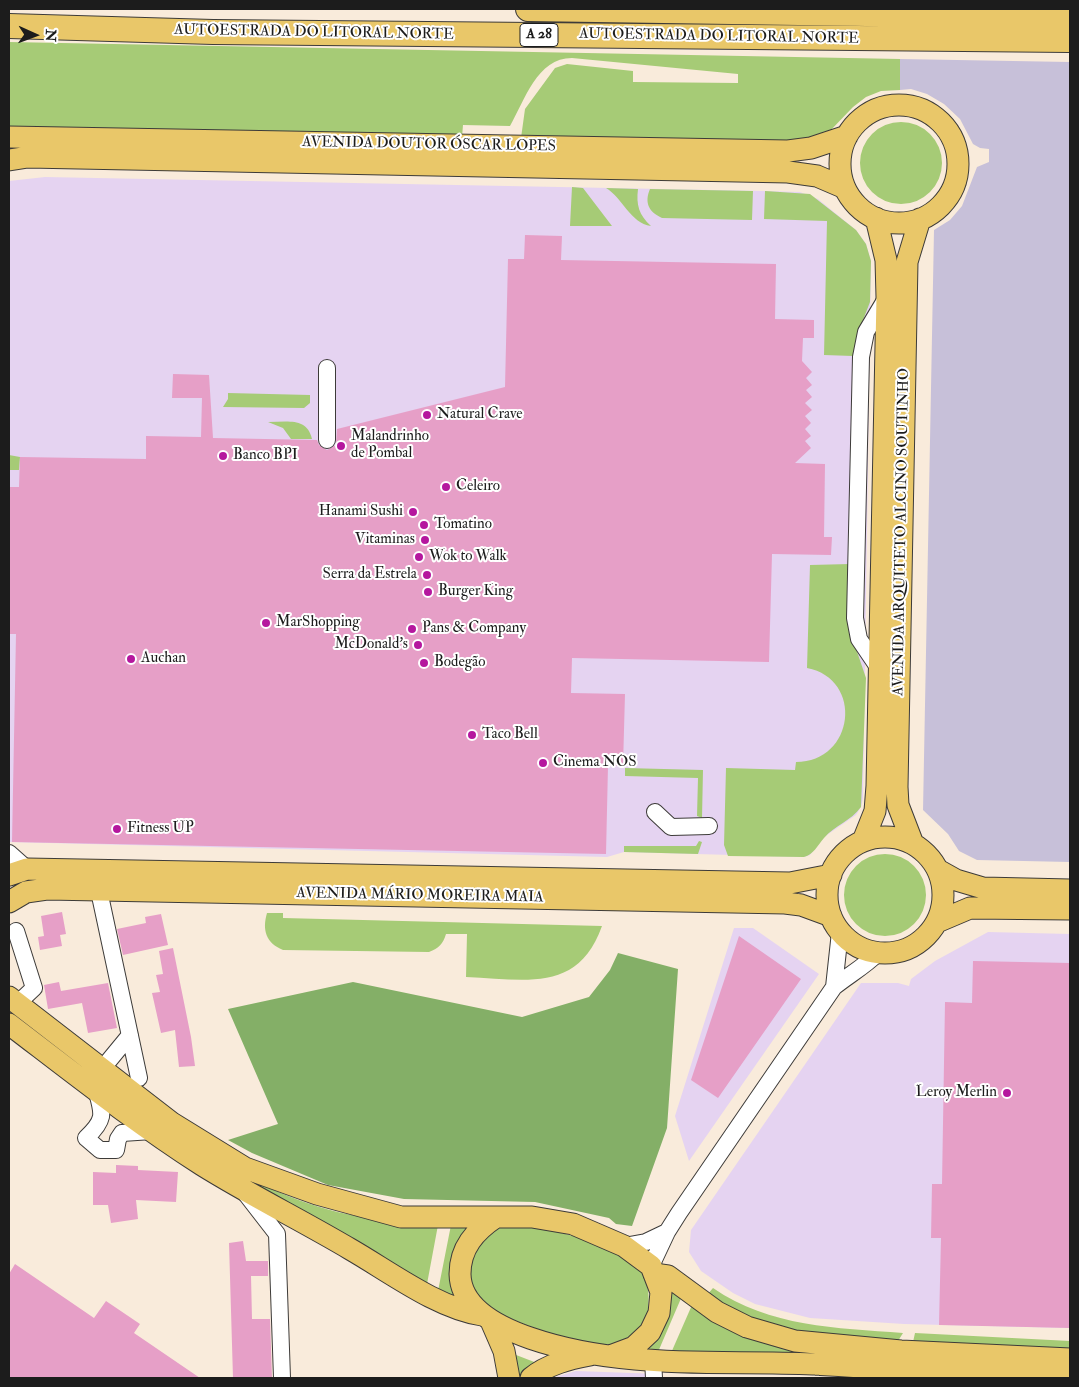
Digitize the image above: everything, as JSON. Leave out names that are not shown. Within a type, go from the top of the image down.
[{"type":"highway","name":"AUTOESTRADA DO LITORAL NORTE","points":[[528,9],[1070,17]]},
{"type":"highway","name":"AUTOESTRADA DO LITORAL NORTE","points":[[9,26],[213,32],[1070,40]]},
{"type":"main road","points":[[905,105],[922,109],[936,118],[948,131],[955,147],[958,164],[955,182],[941,204],[920,218],[898,222],[876,218],[858,206],[845,188],[840,171],[841,153],[847,136],[864,116],[888,106],[905,105]]},
{"type":"main road","name":"AVENIDA DOUTOR ÓSCAR LOPES","points":[[9,137],[788,151],[811,148],[847,136]]},
{"type":"main road","name":"AVENIDA DOUTOR ÓSCAR LOPES","points":[[9,160],[28,157],[788,172],[818,176],[845,188]]},
{"type":"main road","name":"AVENIDA ARQUITETO ALCINO SOUTINHO","points":[[863,841],[875,810],[878,786],[887,297],[886,260],[876,218]]},
{"type":"main road","name":"AVENIDA ARQUITETO ALCINO SOUTINHO","points":[[913,844],[898,805],[897,787],[907,262],[920,218]]},
{"type":"main road","points":[[880,837],[897,838],[913,844],[932,860],[938,870],[943,896],[937,922],[927,936],[913,946],[897,952],[878,953],[857,945],[836,924],[828,888],[831,874],[838,861],[849,849],[863,841],[880,837]]},
{"type":"main road","points":[[938,870],[969,885],[983,888],[1070,890]]},
{"type":"main road","name":"AVENIDA MÁRIO MOREIRA MAIA","points":[[18,872],[790,883],[831,874]]},
{"type":"main road","name":"AVENIDA MÁRIO MOREIRA MAIA","points":[[9,902],[26,892],[47,889],[785,903],[801,905],[836,924]]},
{"type":"main road","points":[[937,922],[970,908],[1070,909]]},
{"type":"main road","points":[[13,1000],[152,1131],[243,1190],[311,1226],[429,1295],[465,1312],[486,1318],[528,1338],[654,1369],[807,1364],[938,1374],[1070,1377]]},
{"type":"main road","points":[[9,1024],[245,1168],[317,1194],[401,1217],[532,1217],[573,1224],[624,1246],[652,1270],[668,1276],[717,1312],[747,1327],[795,1341],[901,1351],[1070,1359]]},
{"type":"main road","points":[[496,1216],[482,1226],[472,1238],[462,1255],[460,1276],[466,1297],[486,1318],[504,1351],[508,1378]]},
{"type":"main road","points":[[531,1378],[540,1371],[554,1365],[634,1347],[650,1332],[659,1313],[661,1292],[652,1270]]},
{"type":"street","points":[[327,440],[328,368]]},
{"type":"street","points":[[655,812],[671,827],[709,826]]},
{"type":"street","points":[[9,853],[18,872]]},
{"type":"street","points":[[98,891],[139,1078]]},
{"type":"street","points":[[834,987],[836,924]]},
{"type":"street","points":[[13,1000],[34,988],[16,931]]},
{"type":"street","points":[[652,1270],[667,1232],[834,987],[850,974],[866,965],[878,953]]},
{"type":"street","points":[[130,1035],[99,1079],[102,1111],[100,1124],[86,1138],[100,1150],[116,1150],[118,1139],[122,1133],[152,1131]]},
{"type":"street","points":[[243,1190],[277,1234],[282,1378]]},
{"type":"street","points":[[277,1234],[288,1228],[311,1226]]},
{"type":"street","points":[[624,1246],[646,1242],[667,1232]]},
{"type":"shaded area","points":[[900,59],[1070,62],[1070,862],[977,860],[959,851],[948,834],[923,810],[934,230],[950,220],[962,206],[977,167],[989,162],[989,149],[980,148],[973,144],[960,119],[944,104],[927,94],[911,89],[900,90]]},
{"type":"shaded area","points":[[45,177],[765,191],[800,192],[818,199],[856,230],[866,244],[871,261],[863,798],[861,807],[856,815],[824,837],[810,855],[804,857],[624,852],[607,857],[9,842],[9,181]]},
{"type":"shaded area","points":[[734,928],[753,928],[819,974],[689,1161],[675,1116]]},
{"type":"shaded area","points":[[988,932],[1070,934],[1070,1328],[904,1324],[810,1318],[755,1304],[733,1293],[701,1271],[689,1252],[691,1230],[861,983],[898,983],[909,986],[911,979],[935,961]]},
{"type":"shaded area","points":[[576,1371],[660,1374],[661,1378],[552,1378]]},
{"type":"green space","points":[[9,42],[900,59],[900,90],[881,91],[866,97],[853,107],[829,132],[808,141],[521,138],[525,109],[555,68],[567,64],[633,71],[633,82],[738,83],[738,74],[572,58],[560,60],[550,65],[541,73],[527,93],[510,126],[463,125],[462,137],[9,128]]},
{"type":"green space","points":[[901,122],[917,125],[930,134],[939,147],[942,163],[939,179],[930,192],[917,201],[901,204],[885,201],[872,192],[863,179],[860,163],[863,147],[872,134],[885,125]]},
{"type":"green space","points":[[572,187],[583,188],[612,226],[570,226]]},
{"type":"green space","points":[[606,188],[638,189],[639,209],[651,226],[637,220],[612,192]]},
{"type":"green space","points":[[650,189],[753,191],[752,220],[662,218],[649,207],[648,194]]},
{"type":"green space","points":[[765,191],[810,194],[856,230],[866,244],[871,261],[870,302],[860,328],[853,356],[824,355],[827,221],[764,219]]},
{"type":"green space","points":[[228,393],[310,395],[310,403],[304,408],[223,407],[228,399]]},
{"type":"green space","points":[[268,422],[295,422],[301,424],[306,427],[312,439],[291,439],[283,428]]},
{"type":"green space","points":[[9,455],[20,457],[19,470],[9,470]]},
{"type":"green space","points":[[850,564],[850,631],[866,678],[861,807],[853,816],[828,834],[813,852],[807,856],[728,856],[724,845],[726,768],[795,770],[796,762],[816,758],[831,749],[840,735],[845,719],[844,703],[838,687],[825,675],[807,668],[810,565]]},
{"type":"green space","points":[[625,768],[703,770],[702,818],[697,816],[698,778],[625,776]]},
{"type":"green space","points":[[699,841],[702,842],[698,854],[624,852],[624,846],[696,846]]},
{"type":"green space","points":[[885,854],[901,857],[914,866],[923,879],[926,895],[923,911],[914,924],[901,933],[885,936],[869,933],[856,924],[847,911],[844,895],[847,879],[856,866],[869,857]]},
{"type":"green space","points":[[267,913],[283,913],[283,918],[602,926],[592,948],[579,963],[564,973],[547,978],[528,980],[466,977],[467,934],[446,934],[440,945],[429,952],[283,950],[269,940],[265,930]]},
{"type":"green space","points":[[618,953],[678,969],[667,1128],[632,1226],[616,1224],[609,1218],[535,1202],[404,1199],[328,1185],[252,1153],[228,1140],[278,1124],[228,1009],[353,982],[522,1017],[589,997],[610,970]]},
{"type":"green space","points":[[212,1159],[288,1196],[327,1209],[378,1219],[438,1225],[427,1284]]},
{"type":"green space","points":[[471,1224],[457,1242],[451,1260],[452,1279],[458,1301],[438,1291],[451,1225]]},
{"type":"green space","points":[[507,1225],[546,1230],[572,1236],[609,1249],[636,1264],[646,1280],[649,1298],[646,1317],[639,1328],[629,1337],[611,1344],[588,1343],[558,1336],[514,1320],[497,1312],[474,1295],[468,1260],[488,1232]]},
{"type":"green space","points":[[664,1284],[682,1296],[658,1352],[637,1352]]},
{"type":"green space","points":[[713,1288],[757,1311],[780,1318],[828,1327],[903,1333],[898,1341],[823,1338],[767,1326],[707,1295]]},
{"type":"green space","points":[[692,1305],[834,1354],[671,1353]]},
{"type":"green space","points":[[915,1333],[1070,1341],[1070,1350],[913,1342]]},
{"type":"green space","points":[[511,1353],[542,1365],[524,1378],[514,1378]]},
{"type":"building","name":"MarShopping","points":[[525,235],[562,236],[561,260],[776,264],[775,319],[814,320],[814,338],[803,338],[802,361],[812,372],[806,378],[812,385],[806,390],[812,397],[805,403],[812,410],[805,416],[811,423],[805,429],[811,436],[805,441],[811,448],[795,463],[825,464],[824,537],[832,537],[831,555],[772,554],[769,662],[572,658],[571,693],[625,694],[623,766],[608,766],[606,854],[12,842],[16,634],[9,634],[9,487],[19,487],[20,457],[146,459],[146,436],[201,437],[202,398],[172,398],[173,374],[209,375],[213,438],[317,440],[319,445],[327,450],[336,445],[337,429],[505,387],[508,259],[524,259]]},
{"type":"building","points":[[62,912],[66,934],[60,935],[62,946],[40,950],[38,937],[44,936],[41,916]]},
{"type":"building","points":[[161,914],[168,945],[123,955],[117,929],[146,923],[145,917]]},
{"type":"building","points":[[739,936],[801,979],[718,1098],[691,1080]]},
{"type":"building","points":[[173,948],[195,1066],[179,1067],[175,1030],[161,1033],[152,993],[160,992],[156,975],[163,974],[159,951]]},
{"type":"building","name":"Leroy Merlin","points":[[973,961],[1070,963],[1070,1328],[939,1325],[941,1238],[931,1238],[932,1184],[942,1184],[945,1002],[972,1003]]},
{"type":"building","points":[[59,982],[61,991],[108,983],[117,1028],[88,1033],[82,1003],[48,1009],[44,985]]},
{"type":"building","points":[[116,1165],[138,1166],[138,1170],[178,1172],[176,1202],[136,1200],[138,1219],[111,1223],[108,1205],[93,1205],[93,1172],[116,1173]]},
{"type":"building","points":[[243,1241],[246,1261],[268,1261],[268,1276],[251,1276],[252,1319],[270,1319],[272,1378],[233,1378],[229,1243]]},
{"type":"building","points":[[15,1264],[94,1318],[106,1301],[140,1324],[134,1333],[200,1378],[9,1378],[9,1274]]},
{"type":"place","name":"Natural Crave","points":[[427,415]]},
{"type":"place","name":"Malandrinho de Pombal","points":[[341,446]]},
{"type":"place","name":"Banco BPI","points":[[223,456]]},
{"type":"place","name":"Celeiro","points":[[446,487]]},
{"type":"place","name":"Hanami Sushi","points":[[413,512]]},
{"type":"place","name":"Tomatino","points":[[424,525]]},
{"type":"place","name":"Vitaminas","points":[[425,540]]},
{"type":"place","name":"Wok to Walk","points":[[419,557]]},
{"type":"place","name":"Serra da Estrela","points":[[427,575]]},
{"type":"place","name":"Burger King","points":[[428,592]]},
{"type":"place","name":"MarShopping","points":[[266,623]]},
{"type":"place","name":"Pans & Company","points":[[412,629]]},
{"type":"place","name":"McDonald's","points":[[418,645]]},
{"type":"place","name":"Auchan","points":[[131,659]]},
{"type":"place","name":"Bodegão","points":[[424,663]]},
{"type":"place","name":"Taco Bell","points":[[472,735]]},
{"type":"place","name":"Cinema NOS","points":[[543,763]]},
{"type":"place","name":"Fitness UP","points":[[117,829]]},
{"type":"place","name":"Leroy Merlin","points":[[1007,1093]]}]
